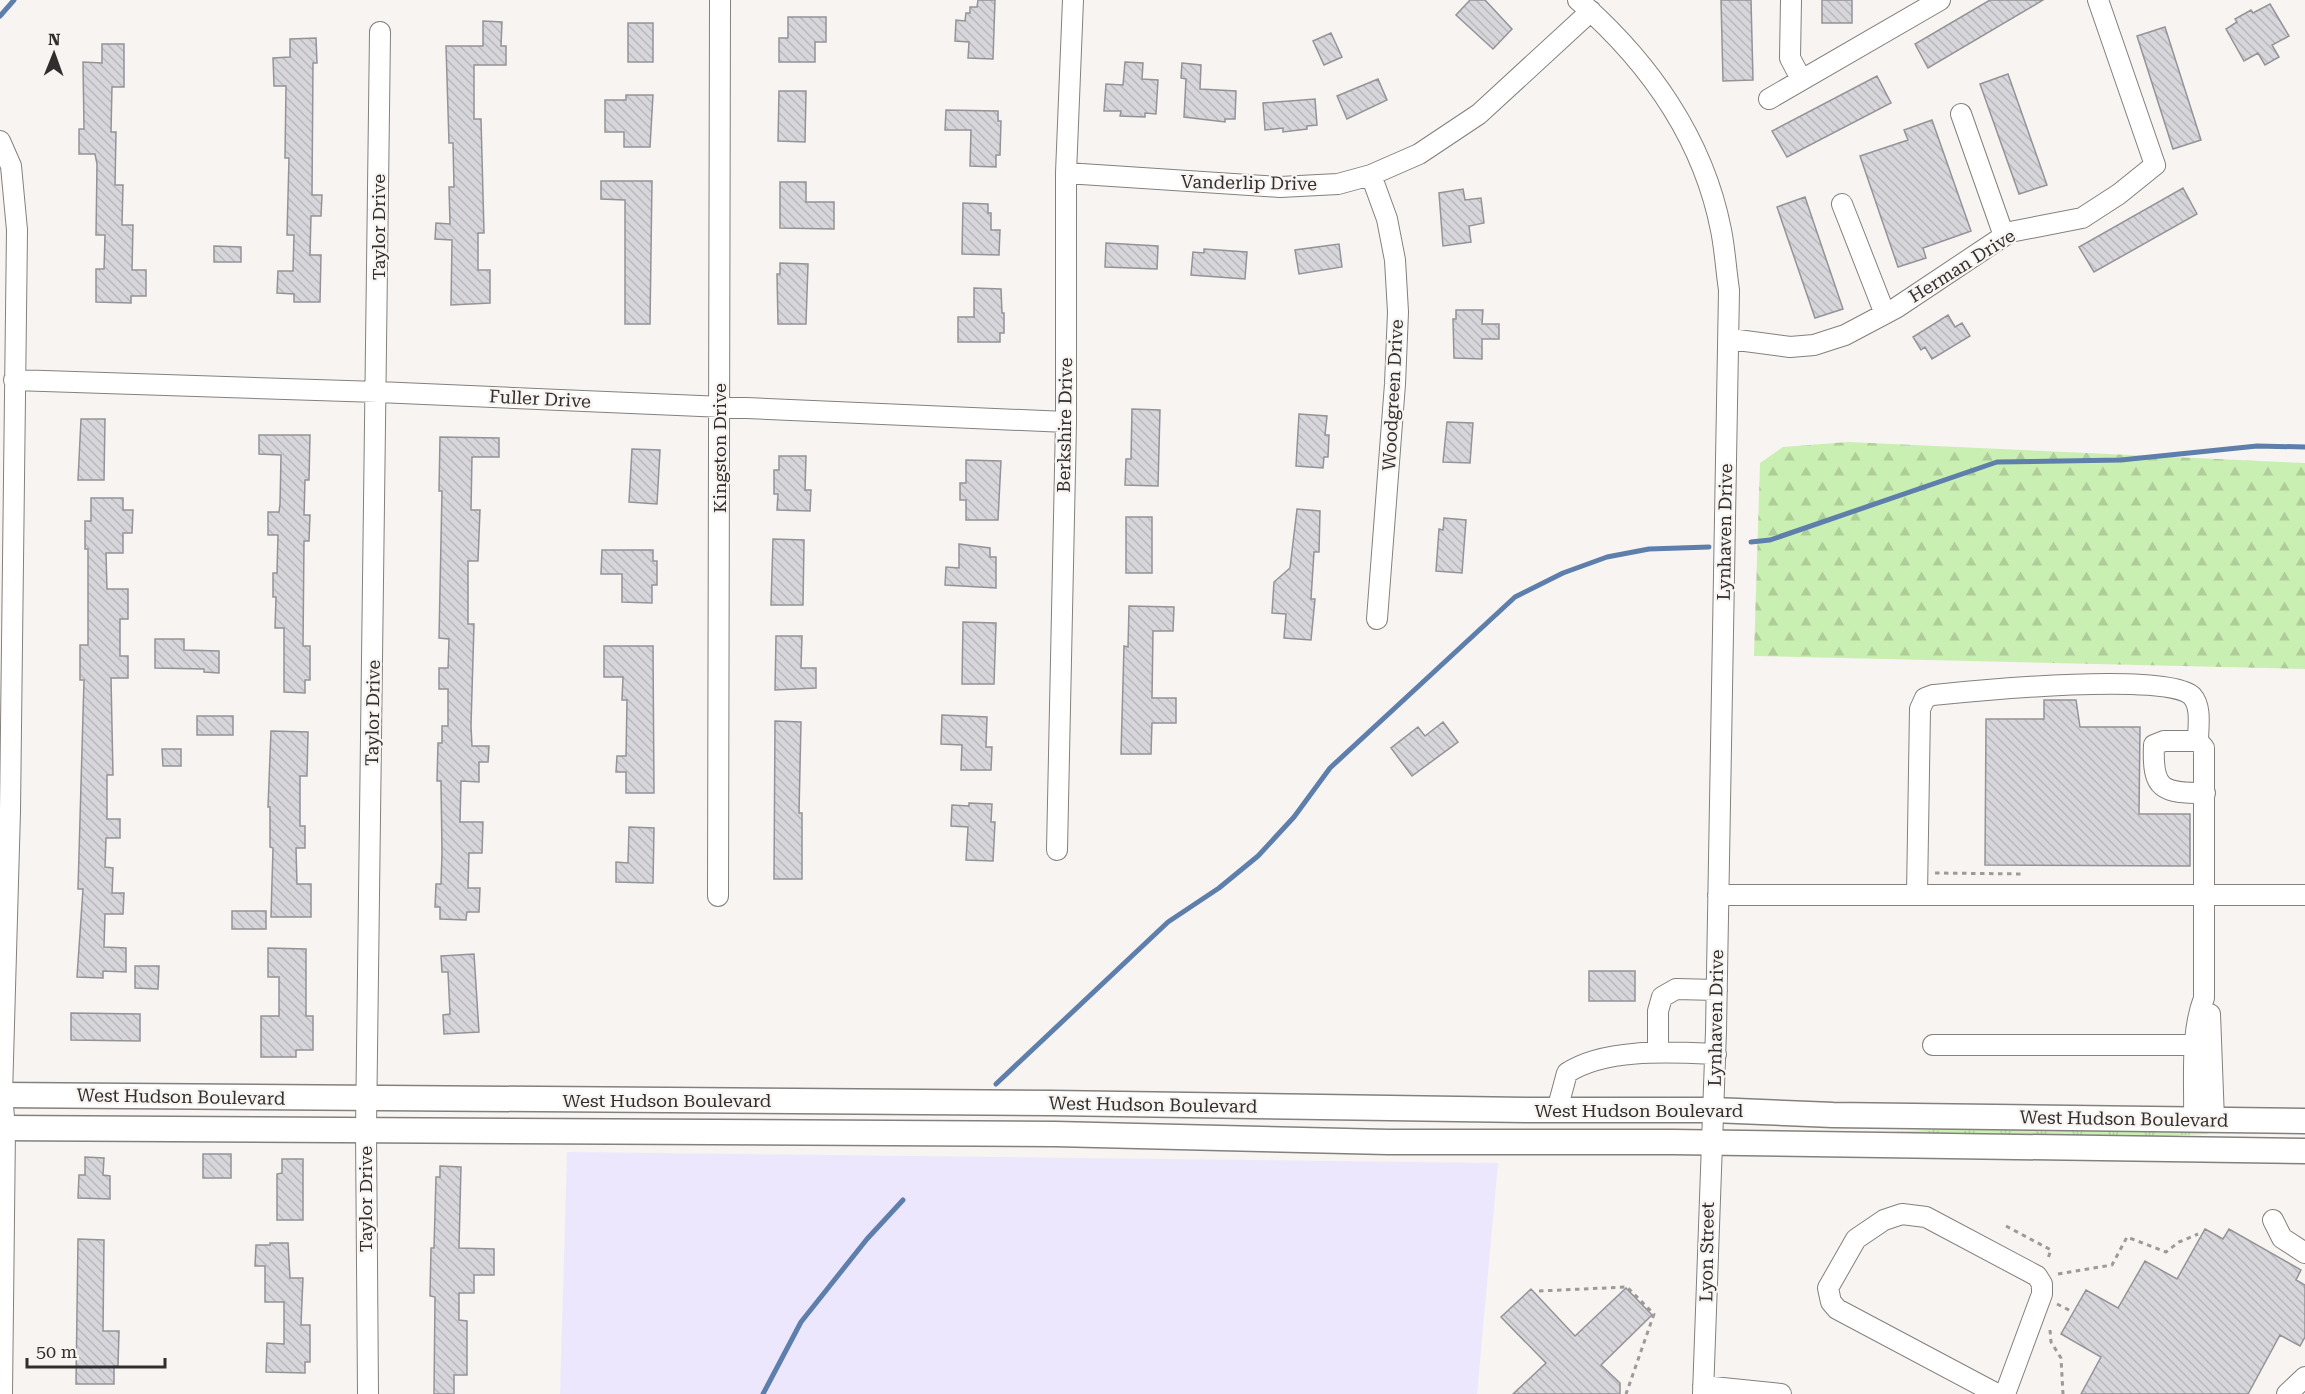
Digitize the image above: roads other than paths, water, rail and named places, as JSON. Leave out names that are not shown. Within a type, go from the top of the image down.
[{"type":"main road","name":"West Hudson Boulevard","points":[[1,1095],[1713,1110],[1833,1115],[2305,1121]]},
{"type":"main road","name":"West Hudson Boulevard","points":[[2,1128],[1055,1134],[1388,1142],[1711,1142],[2305,1151]]},
{"type":"street","name":"Kingston Drive","points":[[718,896],[720,0]]},
{"type":"street","name":"Berkshire Drive","points":[[1057,850],[1066,422],[1066,173],[1073,0]]},
{"type":"street","points":[[1791,0],[1790,58],[1801,79]]},
{"type":"street","points":[[1769,99],[1940,0]]},
{"type":"street","name":"Herman Drive","points":[[1730,339],[1790,347],[1814,345],[1845,335],[1885,314],[2010,232],[2082,218],[2119,194],[2155,165],[2098,0]]},
{"type":"street","name":"Vanderlip Drive","points":[[1066,173],[1280,187],[1338,183],[1371,175],[1419,154],[1479,114],[1585,6]]},
{"type":"street","name":"Lynhaven Drive","points":[[1585,6],[1625,44],[1668,99],[1702,169],[1721,231],[1729,290],[1730,339],[1713,1110]]},
{"type":"street","name":"Taylor Drive","points":[[368,1394],[366,1099],[378,392],[380,32]]},
{"type":"street","points":[[1961,114],[2004,236]]},
{"type":"street","points":[[0,141],[11,166],[16,199],[14,380],[6,498],[1,1095],[2,1394]]},
{"type":"street","name":"Woodgreen Drive","points":[[1371,175],[1387,219],[1395,260],[1398,312],[1395,384],[1377,618]]},
{"type":"street","points":[[1842,204],[1885,314]]},
{"type":"street","name":"Fuller Drive","points":[[14,380],[378,392],[1066,422]]},
{"type":"street","points":[[1917,895],[1920,708],[1925,698],[1933,695],[2055,685],[2173,686],[2193,698],[2198,708],[2198,741],[2204,748],[2204,998],[2200,1009],[2196,1045],[2204,1120]]},
{"type":"street","points":[[2198,741],[2164,741],[2154,745],[2153,772],[2158,784],[2172,794],[2205,793]]},
{"type":"street","points":[[1718,895],[2305,895]]},
{"type":"street","points":[[1658,1051],[1658,1011],[1662,997],[1676,989],[1717,990]]},
{"type":"street","points":[[2204,998],[2210,1008],[2204,1120]]},
{"type":"street","points":[[1933,1045],[2196,1045]]},
{"type":"street","points":[[1557,1110],[1567,1073],[1584,1061],[1658,1051],[1716,1054]]},
{"type":"street","name":"Lyon Street","points":[[1703,1390],[1713,1110]]},
{"type":"street","points":[[1996,1394],[1837,1309],[1831,1302],[1828,1288],[1856,1239],[1867,1229],[1902,1214],[1916,1214],[1926,1217],[2037,1276],[2042,1284],[2042,1293],[2005,1394]]},
{"type":"street","points":[[2273,1220],[2282,1238],[2305,1253]]},
{"type":"street","points":[[2287,1394],[2299,1380],[2305,1377]]},
{"type":"street","points":[[1703,1390],[1781,1394]]},
{"type":"waterway","points":[[0,16],[14,0]]},
{"type":"waterway","points":[[1751,542],[1770,540],[1997,462],[2121,460],[2257,446],[2305,447]]},
{"type":"waterway","points":[[996,1084],[1168,922],[1219,888],[1258,856],[1294,817],[1330,768],[1515,597],[1563,573],[1607,557],[1649,549],[1709,547]]},
{"type":"waterway","points":[[763,1394],[801,1322],[867,1239],[903,1200]]}]
